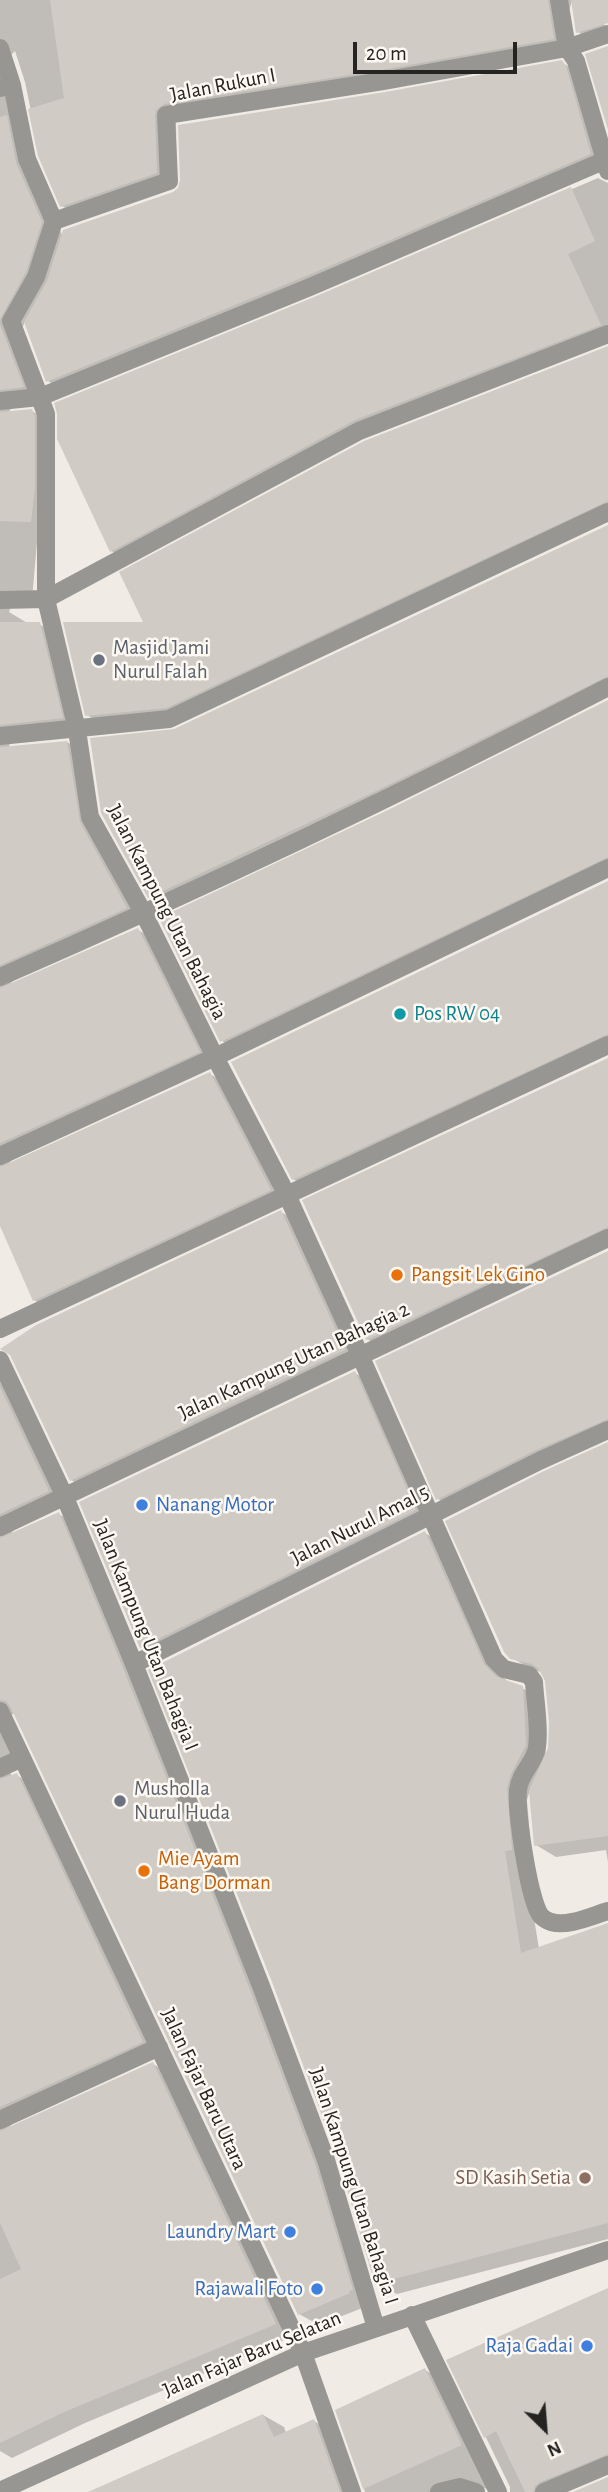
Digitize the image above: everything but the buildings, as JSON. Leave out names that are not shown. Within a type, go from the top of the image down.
[{"type":"street","points":[[0,401],[40,397],[607,164],[576,61],[567,48],[559,0]]},
{"type":"street","points":[[567,48],[608,34]]},
{"type":"street","points":[[0,48],[6,87],[27,159],[54,221]]},
{"type":"street","name":"Jalan Rukun I","points":[[54,221],[169,181],[166,115],[383,81],[567,48]]},
{"type":"street","name":"Jalan Kampung Utan Bahagia","points":[[54,221],[36,277],[11,321],[46,414],[46,599],[77,730],[90,817],[144,914],[287,1195],[498,1666],[528,1675],[534,1682],[537,1747],[524,1770],[517,1794],[534,1903],[542,1918],[552,1922],[564,1923],[608,1911]]},
{"type":"street","points":[[0,600],[46,599],[359,431],[608,334]]},
{"type":"street","points":[[0,736],[169,719],[608,512]]},
{"type":"street","points":[[0,977],[144,914],[608,687]]},
{"type":"street","points":[[0,1156],[215,1058],[608,868]]},
{"type":"street","points":[[0,1329],[608,1045]]},
{"type":"street","name":"Jalan Kampung Utan Bahagia 2","points":[[0,1527],[608,1238]]},
{"type":"street","name":"Jalan Kampung Utan Bahagia I","points":[[0,1360],[64,1495],[261,1986],[326,2160],[376,2328]]},
{"type":"street","name":"Jalan Nurul Amal 5","points":[[134,1664],[539,1461],[608,1430]]},
{"type":"street","name":"Jalan Fajar Baru Utara","points":[[0,1711],[303,2353],[352,2492]]},
{"type":"street","points":[[0,1768],[22,1758]]},
{"type":"street","points":[[0,2120],[159,2048]]},
{"type":"street","name":"Jalan Fajar Baru Selatan","points":[[0,2491],[303,2353],[608,2250]]},
{"type":"street","points":[[412,2315],[498,2492]]},
{"type":"street","points":[[544,2492],[608,2465]]},
{"type":"street","points":[[439,2492],[460,2487],[476,2492]]},
{"type":"place","name":"Masjid Jami Nurul Falah","points":[[99,660]]},
{"type":"place","name":"Pos RW 04","points":[[400,1014]]},
{"type":"place","name":"Pangsit Lek Gino","points":[[397,1275]]},
{"type":"place","name":"Nanang Motor","points":[[142,1505]]},
{"type":"place","name":"Musholla Nurul Huda","points":[[120,1801]]},
{"type":"place","name":"Mie Ayam Bang Dorman","points":[[144,1871]]},
{"type":"place","name":"SD Kasih Setia","points":[[585,2178]]},
{"type":"place","name":"Laundry Mart","points":[[290,2232]]},
{"type":"place","name":"Rajawali Foto","points":[[317,2289]]},
{"type":"place","name":"Raja Gadai","points":[[587,2346]]}]
